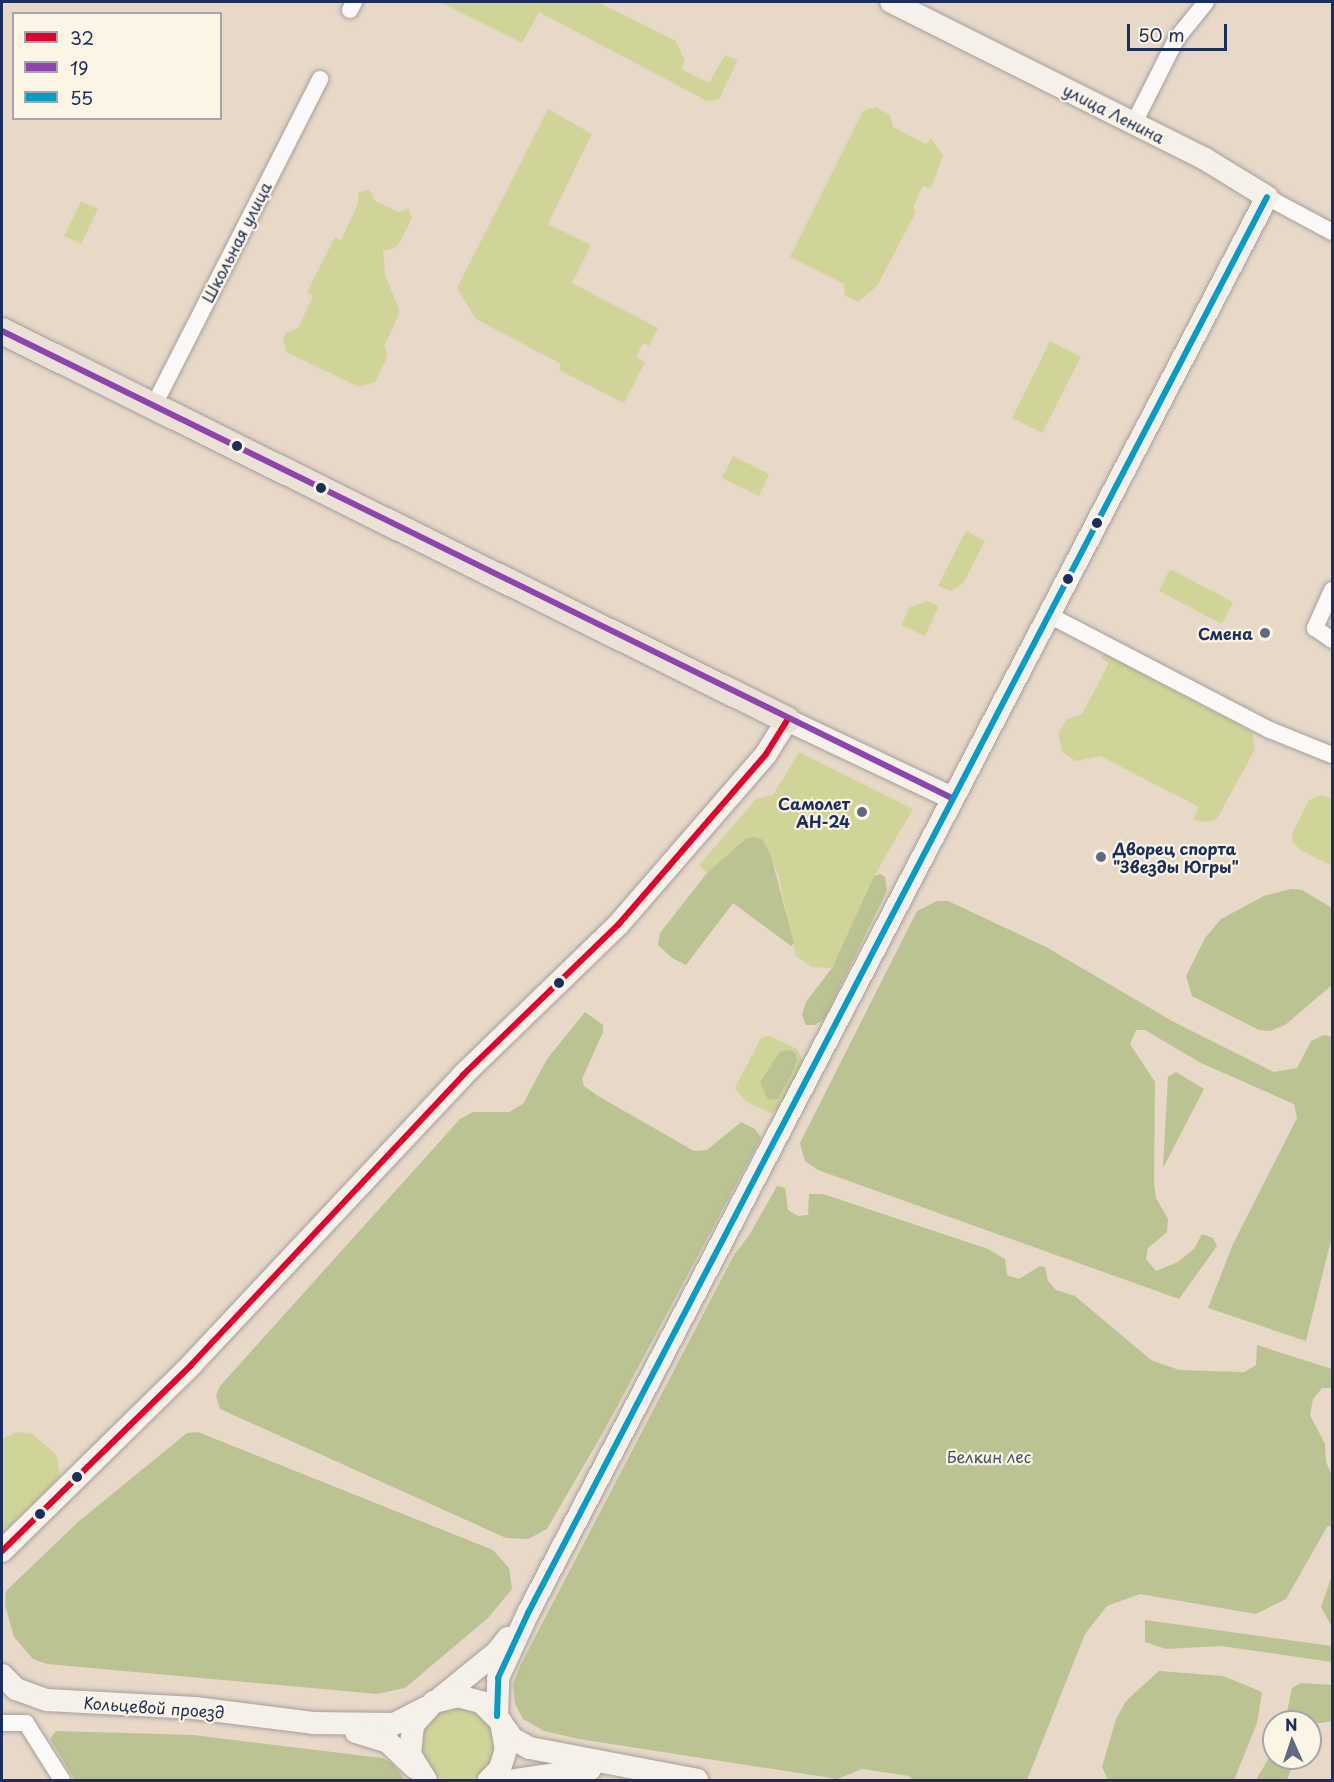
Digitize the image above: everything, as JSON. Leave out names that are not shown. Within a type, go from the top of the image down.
[{"type":"main road","name":"улица Ленина","points":[[891,2],[1134,123],[1267,197]]},
{"type":"main road","points":[[489,1780],[504,1758],[506,1736],[499,1719],[498,1678],[528,1613],[1267,197]]},
{"type":"main road","points":[[2,331],[787,720],[952,798]]},
{"type":"main road","points":[[2,1551],[191,1365],[463,1075],[618,925],[766,754],[787,720]]},
{"type":"main road","points":[[422,1776],[410,1754],[410,1735],[430,1705],[497,1652],[528,1613]]},
{"type":"main road","name":"Кольцевой проезд","points":[[3,1676],[30,1696],[47,1700],[195,1708],[313,1723],[394,1724],[430,1705]]},
{"type":"main road","points":[[430,1705],[447,1697],[471,1698],[499,1719],[513,1739],[530,1748],[628,1770],[697,1780]]},
{"type":"main road","name":"Кольцевой проезд","points":[[313,1723],[388,1742],[422,1776]]},
{"type":"main road","points":[[516,1780],[566,1770],[628,1770]]},
{"type":"street","points":[[1134,123],[1177,38],[1206,2]]},
{"type":"street","name":"Школьная улица","points":[[154,405],[320,79]]},
{"type":"street","name":"улица Ленина","points":[[1267,197],[1332,232]]},
{"type":"street","points":[[1332,590],[1315,628],[1332,640]]},
{"type":"street","points":[[1047,615],[1270,730],[1332,755]]},
{"type":"street","points":[[6,1722],[32,1728],[62,1780]]},
{"type":"green space","points":[[439,2],[598,2],[676,41],[685,61],[681,69],[709,83],[725,55],[738,60],[719,99],[707,101],[539,12],[522,43]]},
{"type":"green space","points":[[876,107],[890,115],[893,127],[926,144],[931,138],[943,156],[931,188],[923,186],[913,207],[916,212],[877,286],[858,302],[845,295],[844,284],[790,257],[863,111]]},
{"type":"green space","points":[[548,109],[592,134],[548,224],[591,245],[572,283],[658,328],[649,346],[643,343],[636,357],[645,362],[624,403],[559,370],[561,364],[476,319],[457,288]]},
{"type":"green space","points":[[369,189],[375,201],[399,212],[408,208],[412,218],[397,247],[383,251],[385,274],[400,312],[384,346],[388,355],[375,382],[359,387],[286,352],[283,339],[286,333],[298,328],[313,296],[307,292],[335,237],[341,240],[358,204],[358,193]]},
{"type":"green space","points":[[81,201],[98,209],[81,244],[64,236]]},
{"type":"green space","points":[[1050,341],[1081,357],[1042,433],[1012,418]]},
{"type":"green space","points":[[733,456],[769,474],[759,496],[722,478]]},
{"type":"green space","points":[[966,531],[985,541],[964,582],[951,591],[938,586]]},
{"type":"green space","points":[[1170,569],[1233,602],[1222,624],[1159,591]]},
{"type":"green space","points":[[928,601],[939,606],[925,636],[901,625],[910,607]]},
{"type":"green space","points":[[1105,654],[1252,732],[1255,749],[1217,819],[1207,822],[1193,820],[1199,807],[1100,756],[1076,761],[1062,752],[1058,733],[1067,719],[1082,714],[1109,663],[1100,658]]},
{"type":"green space","points":[[799,752],[913,809],[874,876],[832,968],[812,967],[796,956],[778,874],[762,839],[745,839],[707,873],[699,865],[756,799],[773,795]]},
{"type":"green space","points":[[1322,795],[1332,799],[1332,866],[1300,850],[1292,841],[1293,831],[1309,800]]},
{"type":"green space","points":[[753,837],[762,839],[771,856],[794,943],[791,946],[733,903],[686,965],[672,958],[658,945],[660,933],[707,873],[745,839]]},
{"type":"green space","points":[[880,874],[885,877],[887,891],[824,1019],[815,1025],[806,1025],[802,1015],[806,1002],[832,968],[874,876]]},
{"type":"green space","points":[[1291,889],[1302,890],[1332,908],[1332,985],[1285,1025],[1270,1031],[1259,1030],[1192,996],[1186,976],[1205,938],[1221,919],[1264,896]]},
{"type":"green space","points":[[937,901],[948,901],[1046,947],[1172,1021],[1274,1072],[1297,1068],[1311,1041],[1324,1035],[1332,1037],[1332,1236],[1306,1341],[1208,1308],[1233,1244],[1297,1118],[1294,1104],[1201,1063],[1145,1030],[1136,1030],[1130,1044],[1155,1082],[1154,1182],[1156,1198],[1168,1219],[1167,1232],[1148,1248],[1146,1259],[1156,1271],[1178,1262],[1194,1249],[1202,1234],[1213,1238],[1217,1246],[1179,1299],[818,1170],[805,1161],[800,1143],[917,911]]},
{"type":"green space","points":[[585,1012],[603,1025],[603,1032],[582,1079],[584,1086],[694,1151],[707,1150],[741,1122],[755,1129],[761,1138],[605,1429],[547,1529],[528,1539],[506,1538],[220,1409],[216,1396],[220,1386],[460,1119],[473,1112],[509,1112],[523,1104],[547,1059]]},
{"type":"green space","points":[[770,1036],[797,1049],[804,1062],[776,1112],[770,1113],[745,1101],[735,1088],[761,1038]]},
{"type":"green space","points":[[787,1050],[795,1052],[797,1060],[778,1099],[768,1100],[760,1082],[780,1052]]},
{"type":"green space","points":[[1176,1072],[1204,1089],[1163,1168],[1168,1077]]},
{"type":"green space","name":"Белкин лес","points":[[777,1186],[785,1188],[788,1210],[798,1216],[808,1215],[809,1194],[823,1194],[988,1249],[1005,1259],[1007,1275],[1019,1279],[1040,1266],[1045,1267],[1048,1281],[1056,1290],[1075,1296],[1151,1360],[1179,1370],[1244,1372],[1256,1365],[1257,1345],[1332,1369],[1332,1388],[1322,1388],[1313,1399],[1310,1415],[1325,1444],[1326,1462],[1332,1475],[1332,1525],[1327,1527],[1286,1599],[1256,1614],[1140,1594],[1107,1606],[1085,1634],[1027,1780],[913,1780],[909,1776],[862,1769],[837,1779],[579,1739],[544,1731],[523,1719],[515,1704],[513,1684],[520,1666],[734,1255],[750,1234]]},
{"type":"green space","points":[[16,1432],[32,1434],[51,1450],[57,1457],[60,1476],[2,1534],[2,1439]]},
{"type":"green space","points":[[198,1432],[493,1550],[509,1568],[512,1589],[488,1618],[405,1688],[377,1694],[47,1664],[33,1659],[14,1637],[5,1605],[6,1591],[78,1522],[187,1433]]},
{"type":"green space","points":[[1332,1575],[1332,1627],[1321,1607]]},
{"type":"green space","points":[[1145,1620],[1332,1646],[1332,1662],[1221,1646],[1166,1649],[1145,1642]]},
{"type":"green space","points":[[1159,1671],[1223,1676],[1262,1692],[1257,1723],[1234,1780],[1108,1780],[1102,1767],[1116,1719],[1126,1701]]},
{"type":"green space","points":[[1301,1683],[1332,1685],[1332,1721],[1322,1723],[1322,1710],[1287,1710],[1292,1688]]},
{"type":"green space","points":[[458,1708],[472,1711],[484,1719],[492,1731],[495,1745],[492,1759],[484,1771],[472,1779],[458,1782],[444,1779],[432,1771],[424,1759],[421,1745],[424,1731],[432,1719],[444,1711]]},
{"type":"green space","points":[[56,1731],[193,1735],[382,1758],[392,1763],[405,1780],[75,1780],[50,1739]]},
{"type":"green space","points":[[1262,1770],[1291,1770],[1287,1780],[1256,1780]]},
{"type":"transit line","name":"55","points":[[497,1716],[498,1678],[528,1613],[1267,197]]},
{"type":"transit line","name":"19","points":[[2,331],[952,798]]},
{"type":"transit line","name":"32","points":[[2,1551],[191,1365],[463,1075],[618,925],[766,754],[787,720]]},
{"type":"place","name":"Смена","points":[[1265,633]]},
{"type":"place","name":"Самолет АН-24","points":[[862,812]]},
{"type":"place","name":"Дворец спорта \"Звезды Югры\"","points":[[1101,857]]}]
